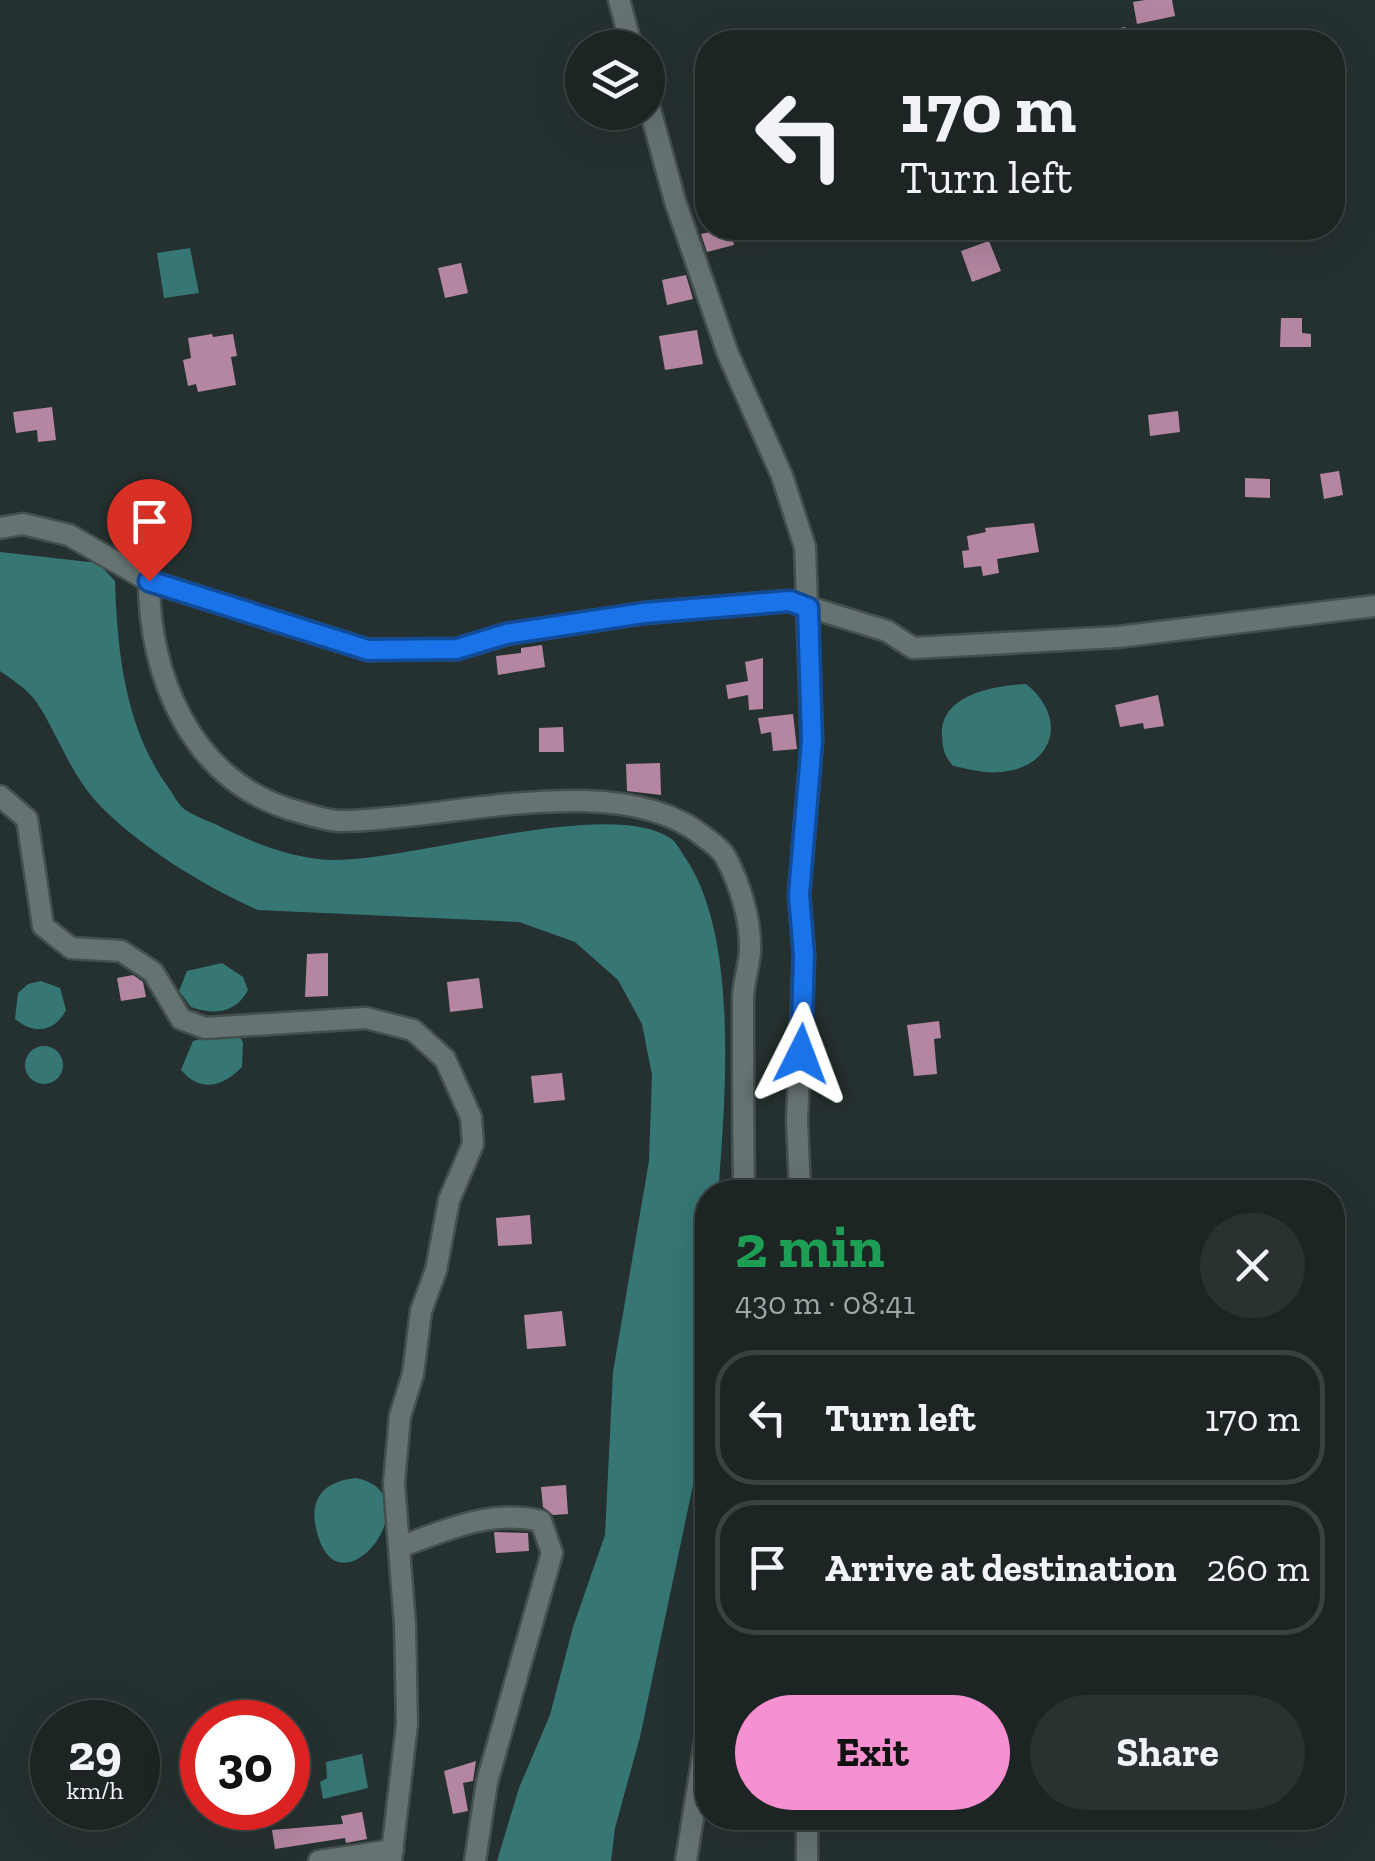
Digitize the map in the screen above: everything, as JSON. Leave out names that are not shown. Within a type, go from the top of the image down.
[{"type":"street","points":[[619,0],[627,30]]},
{"type":"street","points":[[656,130],[675,201],[728,354],[782,476],[805,547],[812,741],[799,895],[804,955],[796,1120],[799,1180]]},
{"type":"street","points":[[0,528],[23,524],[69,535],[149,581],[368,650],[457,649],[506,634],[644,613],[790,601],[887,631],[913,648],[1118,638],[1375,606]]},
{"type":"street","points":[[149,581],[154,654],[176,711],[198,746],[234,780],[276,804],[338,821],[531,801],[628,805],[685,822],[723,852],[744,904],[750,950],[742,999],[744,1180]]},
{"type":"street","points":[[0,796],[27,819],[43,926],[71,948],[120,951],[153,972],[181,1019],[205,1028],[366,1018],[413,1030],[427,1039],[453,1074],[471,1117],[473,1144],[449,1200],[436,1270],[420,1311],[413,1374],[400,1416],[394,1483],[407,1724],[392,1855],[318,1861]]},
{"type":"street","points":[[400,1548],[460,1525],[515,1514],[541,1520],[552,1553],[487,1782],[474,1861]]},
{"type":"street","points":[[686,1861],[695,1805]]},
{"type":"street","points":[[807,1830],[807,1861]]},
{"type":"water","points":[[190,248],[199,293],[164,298],[157,253]]},
{"type":"water","points":[[0,552],[98,563],[115,581],[121,660],[141,738],[179,804],[193,815],[278,850],[333,860],[368,858],[557,827],[641,827],[674,841],[701,888],[721,969],[725,1059],[719,1180],[695,1180],[695,1476],[640,1737],[615,1828],[611,1861],[497,1861],[519,1788],[550,1715],[573,1627],[605,1535],[613,1372],[649,1161],[652,1075],[642,1024],[618,980],[575,942],[519,922],[258,910],[216,889],[149,847],[94,799],[35,700],[0,671]]},
{"type":"water","points":[[1026,684],[1039,697],[1051,725],[1044,751],[1034,761],[1001,772],[953,766],[942,737],[949,711],[984,691]]},
{"type":"water","points":[[222,963],[243,977],[248,990],[243,998],[223,1011],[191,1007],[179,991],[187,971]]},
{"type":"water","points":[[41,981],[60,988],[66,1010],[50,1027],[37,1029],[15,1019],[18,993],[28,984]]},
{"type":"water","points":[[224,1033],[239,1036],[243,1042],[242,1067],[212,1085],[196,1082],[181,1070],[193,1041]]},
{"type":"water","points":[[44,1046],[58,1051],[63,1065],[58,1079],[44,1084],[30,1079],[25,1065],[30,1051]]},
{"type":"water","points":[[356,1478],[377,1488],[386,1504],[385,1522],[364,1555],[349,1562],[333,1560],[321,1544],[315,1508],[323,1491],[342,1480]]},
{"type":"water","points":[[362,1754],[368,1788],[323,1799],[320,1782],[327,1778],[326,1762]]},
{"type":"building","points":[[1172,0],[1175,16],[1137,24],[1133,2]]},
{"type":"building","points":[[703,240],[733,240],[734,245],[707,252]]},
{"type":"building","points":[[989,241],[1001,271],[972,282],[961,251]]},
{"type":"building","points":[[461,263],[468,293],[445,298],[438,268]]},
{"type":"building","points":[[686,275],[693,299],[667,305],[662,280]]},
{"type":"building","points":[[1281,318],[1302,318],[1302,333],[1311,334],[1311,347],[1280,347]]},
{"type":"building","points":[[697,330],[703,364],[665,370],[659,336]]},
{"type":"building","points":[[233,334],[237,356],[231,357],[236,385],[198,392],[196,384],[188,386],[183,360],[191,358],[188,338]]},
{"type":"building","points":[[52,407],[56,440],[38,442],[37,430],[16,433],[13,412]]},
{"type":"building","points":[[1178,411],[1180,432],[1150,436],[1148,415]]},
{"type":"building","points":[[1339,471],[1343,495],[1324,499],[1320,474]]},
{"type":"building","points":[[1245,478],[1270,479],[1270,498],[1245,497]]},
{"type":"building","points":[[1034,523],[1039,552],[997,559],[999,573],[983,576],[981,566],[964,568],[962,551],[969,550],[967,536],[986,532],[985,528]]},
{"type":"building","points":[[542,645],[545,667],[498,675],[496,656]]},
{"type":"building","points":[[763,658],[763,709],[749,710],[748,695],[728,699],[726,685],[748,681],[745,662]]},
{"type":"building","points":[[1158,695],[1164,726],[1144,729],[1143,723],[1120,727],[1115,705]]},
{"type":"building","points":[[793,714],[797,749],[773,751],[771,732],[761,734],[758,718]]},
{"type":"building","points":[[563,727],[564,752],[539,752],[539,728]]},
{"type":"building","points":[[660,763],[661,795],[627,791],[626,764]]},
{"type":"building","points":[[328,953],[328,996],[305,997],[307,954]]},
{"type":"building","points":[[133,975],[143,982],[146,997],[121,1001],[117,978]]},
{"type":"building","points":[[479,978],[483,1008],[450,1012],[447,982]]},
{"type":"building","points":[[939,1021],[941,1038],[934,1039],[937,1074],[914,1076],[907,1025]]},
{"type":"building","points":[[562,1073],[565,1100],[534,1103],[531,1076]]},
{"type":"building","points":[[530,1215],[532,1244],[498,1246],[496,1218]]},
{"type":"building","points":[[562,1311],[566,1346],[527,1349],[524,1315]]},
{"type":"building","points":[[566,1485],[568,1514],[553,1515],[543,1507],[541,1487]]},
{"type":"building","points":[[494,1532],[528,1533],[529,1551],[496,1553]]},
{"type":"building","points":[[476,1761],[473,1781],[463,1783],[468,1811],[453,1814],[444,1771]]},
{"type":"building","points":[[362,1812],[367,1839],[346,1843],[345,1838],[275,1849],[272,1830],[310,1830],[310,1827],[343,1824],[341,1816]]},
{"type":"route","points":[[149,581],[368,650],[457,649],[506,634],[644,613],[790,601],[808,608],[812,741],[810,804],[799,895],[804,955],[801,1054]]}]
